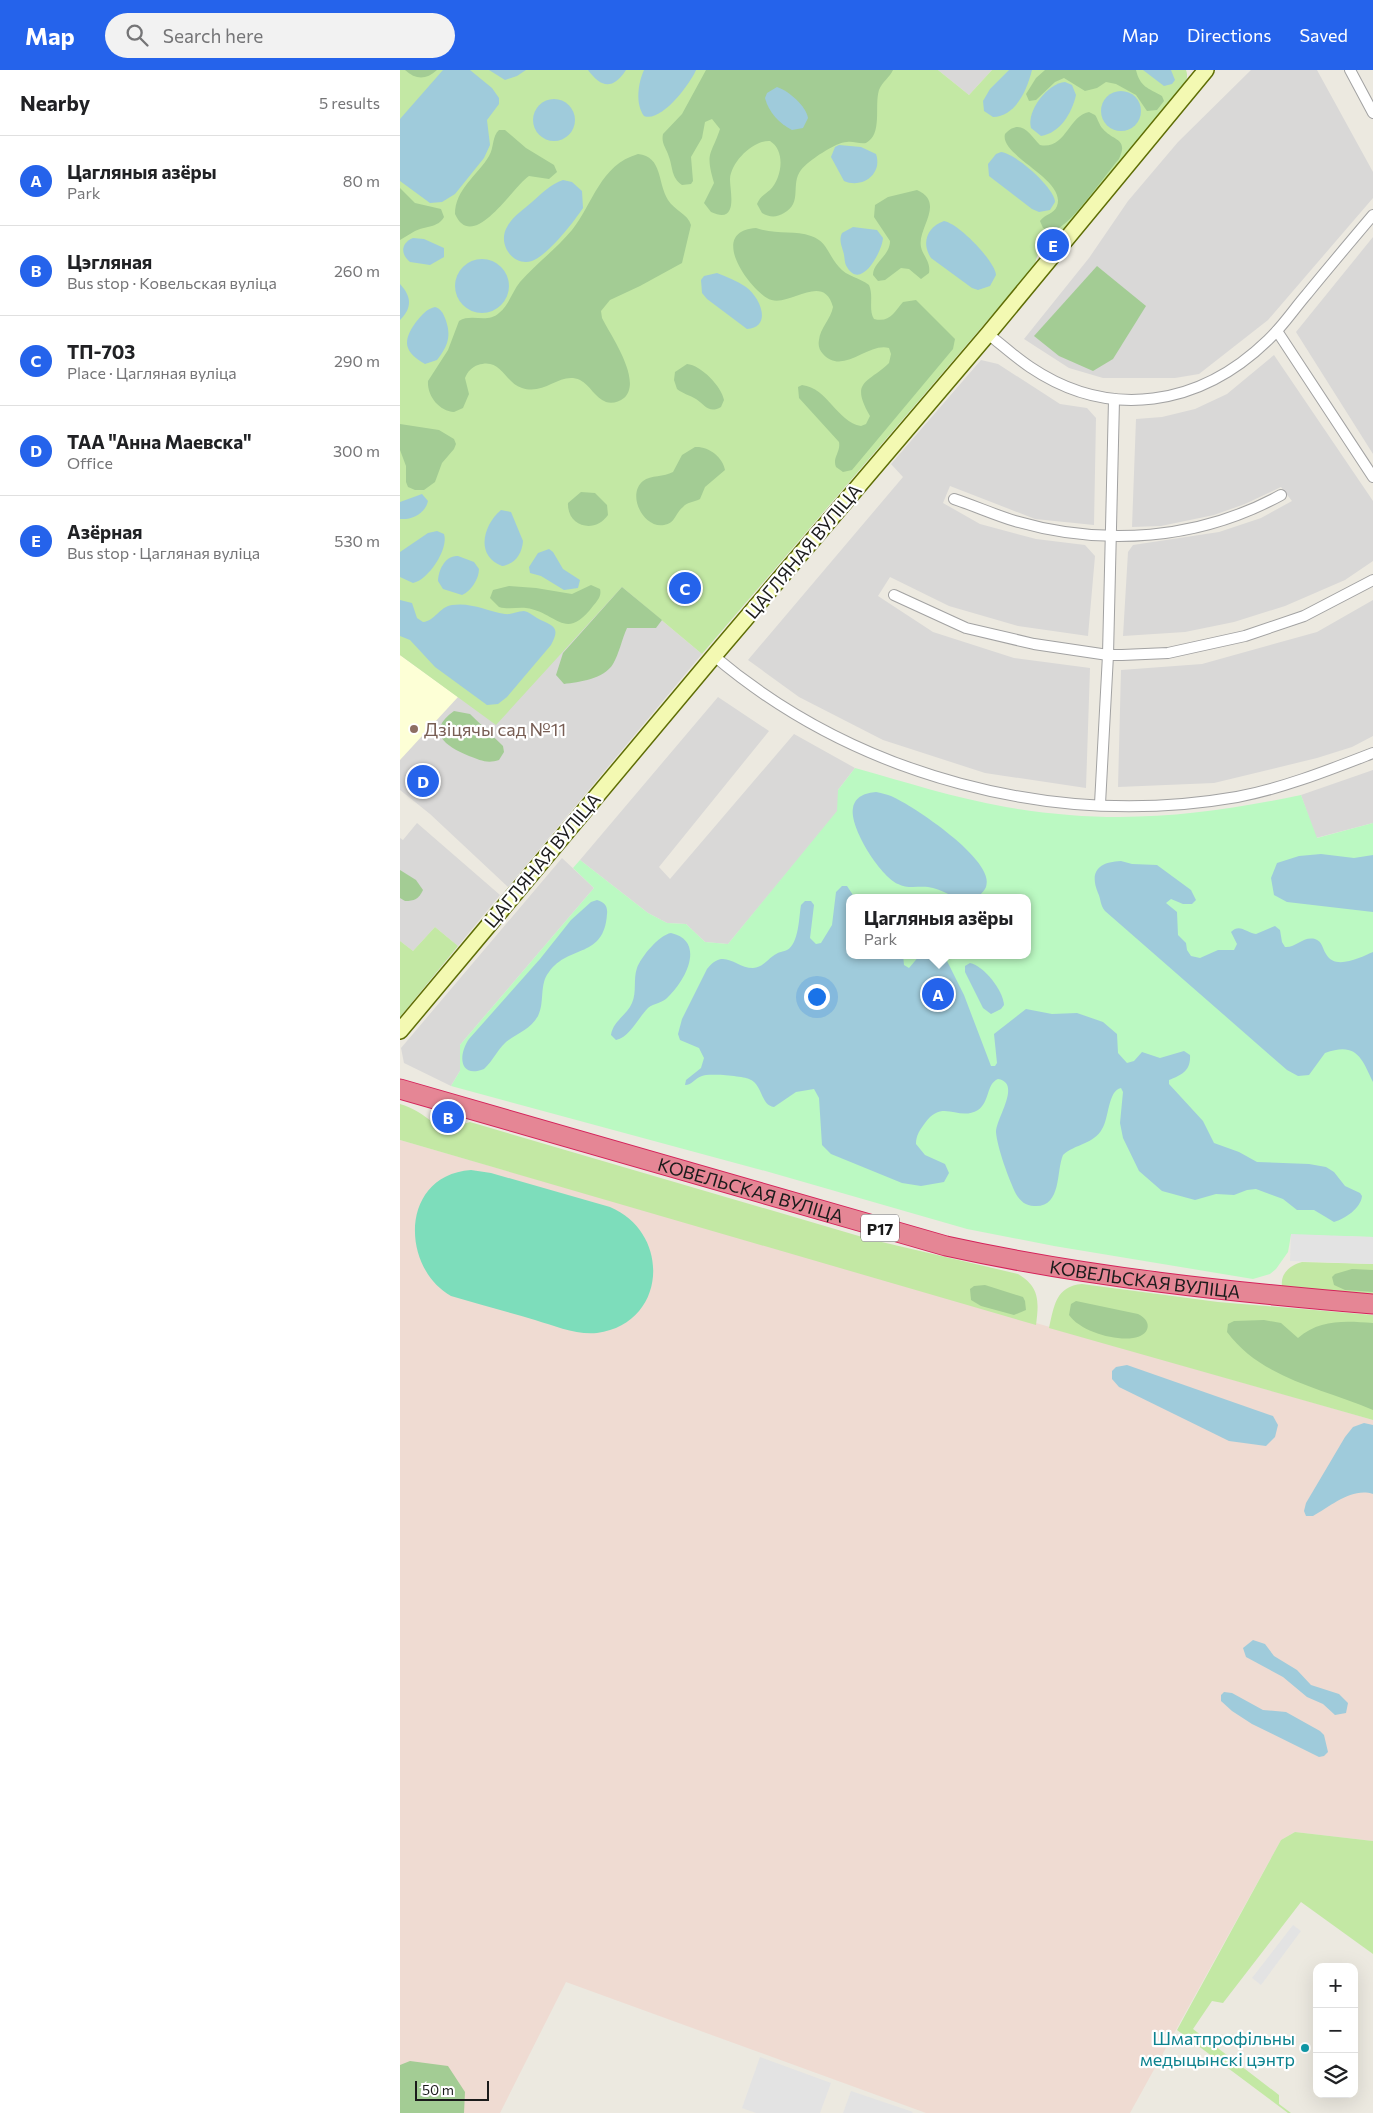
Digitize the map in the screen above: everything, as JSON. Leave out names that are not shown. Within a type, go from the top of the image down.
[{"type":"highway","name":"КОВЕЛЬСКАЯ ВУЛІЦА","points":[[400,1089],[879,1228],[955,1248],[1005,1259],[1130,1278],[1268,1295],[1373,1304]]},
{"type":"street","points":[[1350,70],[1373,113]]},
{"type":"street","name":"ЦАГЛЯНАЯ ВУЛІЦА","points":[[400,1031],[714,656],[988,334],[1203,71]]},
{"type":"street","points":[[988,334],[1030,367],[1069,388],[1114,400],[1158,398],[1186,392],[1208,384],[1232,370],[1277,331],[1373,215]]},
{"type":"street","points":[[1277,331],[1373,477]]},
{"type":"street","points":[[1100,804],[1108,655],[1114,400]]},
{"type":"street","points":[[954,499],[1015,521],[1053,530],[1110,536],[1179,532],[1254,510],[1281,495]]},
{"type":"street","points":[[894,595],[966,628],[1034,644],[1108,655],[1168,652],[1245,636],[1304,616],[1373,580]]},
{"type":"street","points":[[714,656],[731,671],[792,713],[881,758],[948,782],[996,793],[1100,804],[1152,806],[1238,796],[1291,783],[1373,753]]},
{"type":"shaded area","points":[[405,70],[437,70],[429,76],[421,78],[413,76]]},
{"type":"shaded area","points":[[706,70],[893,70],[879,90],[876,126],[871,139],[866,143],[842,143],[829,148],[810,162],[798,175],[795,199],[790,209],[778,216],[773,216],[762,213],[757,204],[774,185],[781,165],[778,151],[770,141],[750,148],[734,166],[730,179],[731,205],[726,214],[720,215],[711,212],[704,203],[714,183],[710,165],[710,154],[720,129],[712,119],[705,122],[702,138],[691,157],[693,181],[691,184],[682,185],[674,176],[663,143],[663,134],[682,114]]},
{"type":"shaded area","points":[[938,70],[992,70],[969,95]]},
{"type":"shaded area","points":[[1045,70],[1136,70],[1142,84],[1162,96],[1164,101],[1157,110],[1147,111],[1136,95],[1116,84],[1106,82],[1097,88],[1085,91],[1064,78],[1055,82],[1036,100],[1029,101],[1026,94],[1036,78]]},
{"type":"shaded area","points":[[1251,70],[1317,70],[1373,172],[1373,198],[1268,320],[1199,374],[1175,378],[1103,378],[1069,368],[1024,339],[1089,258],[1128,201],[1178,142]]},
{"type":"shaded area","points":[[1089,112],[1095,115],[1100,126],[1107,133],[1121,143],[1122,152],[1119,159],[1072,217],[1057,229],[1047,230],[1043,228],[1040,221],[1056,209],[1057,196],[1052,186],[1043,177],[1012,151],[1006,142],[1005,134],[1011,129],[1020,127],[1025,129],[1040,145],[1049,145],[1056,143],[1076,120]]},
{"type":"shaded area","points":[[499,130],[505,130],[526,148],[554,165],[557,172],[549,179],[529,176],[493,214],[482,222],[472,226],[463,224],[455,214],[459,197],[489,156],[495,135]]},
{"type":"shaded area","points":[[638,154],[646,156],[656,165],[668,200],[687,218],[691,225],[682,263],[610,300],[601,311],[602,318],[624,358],[628,370],[629,390],[624,398],[611,403],[606,402],[599,398],[584,382],[573,378],[538,389],[522,388],[511,381],[497,367],[486,363],[474,367],[466,376],[469,394],[463,408],[454,412],[439,406],[432,397],[428,381],[448,350],[459,321],[469,318],[490,318],[499,313],[520,282],[572,230],[606,176],[625,159]]},
{"type":"shaded area","points":[[400,188],[415,203],[441,209],[444,217],[435,225],[419,229],[400,240]]},
{"type":"shaded area","points":[[917,190],[925,195],[929,202],[930,209],[921,240],[921,247],[928,262],[929,273],[921,279],[909,269],[901,268],[885,280],[878,281],[873,275],[874,270],[887,251],[890,241],[874,217],[875,205],[888,197]]},
{"type":"shaded area","points":[[756,228],[805,234],[821,241],[842,270],[869,285],[871,311],[874,319],[888,318],[903,302],[916,300],[955,339],[953,349],[852,470],[843,472],[836,467],[835,460],[839,449],[839,442],[799,398],[798,387],[802,385],[811,387],[826,398],[845,418],[861,426],[866,424],[870,416],[861,395],[862,389],[869,379],[889,363],[891,354],[889,348],[881,347],[839,362],[831,360],[823,354],[819,346],[820,336],[833,307],[828,297],[821,292],[813,291],[775,301],[767,298],[759,291],[742,271],[733,248],[735,238],[742,231]]},
{"type":"shaded area","points":[[1373,237],[1373,454],[1296,332]]},
{"type":"shaded area","points":[[1097,266],[1146,306],[1113,359],[1093,371],[1059,356],[1034,336]]},
{"type":"shaded area","points":[[1274,355],[1373,501],[1373,561],[1345,580],[1285,606],[1234,622],[1185,632],[1123,636],[1128,552],[1133,545],[1219,532],[1261,518],[1292,501],[1281,487],[1245,504],[1214,515],[1161,526],[1132,527],[1136,419],[1162,417],[1195,409],[1227,394]]},
{"type":"shaded area","points":[[981,360],[998,364],[1060,404],[1087,408],[1096,418],[1094,525],[1035,519],[950,486],[943,503],[980,524],[1036,539],[1085,545],[1095,556],[1088,636],[1018,626],[949,606],[890,577],[878,596],[933,632],[1014,658],[1090,668],[1086,788],[985,773],[883,740],[799,697],[748,660],[903,477],[891,464]]},
{"type":"shaded area","points":[[687,364],[693,365],[704,372],[715,383],[724,400],[721,407],[713,410],[710,409],[677,389],[674,380],[675,372]]},
{"type":"shaded area","points":[[400,424],[439,430],[454,439],[456,444],[442,463],[435,482],[424,490],[415,490],[408,487],[406,482],[406,466],[400,450]]},
{"type":"shaded area","points":[[695,447],[705,448],[714,453],[724,465],[725,470],[705,487],[700,499],[685,505],[671,522],[657,525],[650,522],[644,517],[637,502],[636,494],[638,487],[646,479],[673,472],[682,455]]},
{"type":"shaded area","points":[[581,492],[595,493],[607,505],[608,515],[603,521],[589,526],[583,525],[572,518],[568,503]]},
{"type":"shaded area","points":[[591,585],[600,589],[599,598],[583,617],[568,624],[526,608],[499,607],[490,598],[493,590],[509,586],[572,594]]},
{"type":"shaded area","points":[[622,587],[702,654],[508,887],[430,814],[400,790],[400,655]]},
{"type":"shaded area","points":[[622,587],[662,620],[656,628],[627,628],[613,664],[604,673],[591,679],[564,684],[556,675],[563,653]]},
{"type":"shaded area","points":[[1373,600],[1373,736],[1352,747],[1317,758],[1214,783],[1118,787],[1121,670],[1202,664],[1317,632]]},
{"type":"shaded area","name":"Дзіцячы сад №11","points":[[400,655],[458,697],[400,760]]},
{"type":"shaded area","points":[[718,697],[769,731],[659,867],[670,879],[794,734],[855,768],[838,790],[838,811],[728,944],[705,942],[686,924],[667,923],[648,913],[580,860]]},
{"type":"shaded area","points":[[454,711],[470,714],[503,746],[504,752],[499,760],[487,762],[480,760],[452,748],[446,743],[440,732],[441,725]]},
{"type":"shaded area","points":[[1373,770],[1373,823],[1316,838],[1301,795]]},
{"type":"shaded area","points":[[417,823],[500,895],[458,946],[435,927],[413,951],[400,941],[400,838],[403,840]]},
{"type":"shaded area","points":[[562,858],[594,888],[460,1045],[460,1071],[451,1086],[404,1063],[401,1048]]},
{"type":"shaded area","points":[[400,870],[416,880],[423,890],[416,899],[405,901],[400,898]]},
{"type":"shaded area","points":[[400,1140],[1373,1420],[1373,1841],[1295,1832],[1281,1840],[1130,2113],[926,2113],[566,1982],[500,2113],[400,2113]]},
{"type":"shaded area","points":[[1291,1234],[1373,1237],[1373,1264],[1290,1261]]},
{"type":"shaded area","points":[[1352,1269],[1373,1270],[1373,1292],[1345,1290],[1334,1285],[1332,1277],[1335,1274]]},
{"type":"shaded area","points":[[985,1285],[1023,1297],[1026,1310],[1014,1315],[981,1306],[971,1300],[970,1289],[974,1286]]},
{"type":"shaded area","points":[[1076,1301],[1138,1314],[1146,1321],[1148,1328],[1143,1335],[1125,1339],[1098,1334],[1081,1326],[1069,1315],[1071,1304]]},
{"type":"shaded area","points":[[1264,1320],[1281,1323],[1298,1338],[1315,1327],[1324,1324],[1343,1322],[1373,1323],[1373,1410],[1275,1372],[1241,1348],[1227,1332],[1228,1324],[1234,1321]]},
{"type":"shaded area","points":[[1293,1925],[1301,1931],[1261,1985],[1252,1978]]},
{"type":"shaded area","points":[[760,2057],[831,2083],[820,2113],[756,2113],[742,2108]]},
{"type":"shaded area","points":[[410,2061],[448,2066],[465,2092],[464,2113],[400,2113],[400,2065]]},
{"type":"shaded area","points":[[851,2091],[913,2112],[843,2113]]},
{"type":"green space","points":[[400,70],[938,70],[969,95],[992,70],[1186,70],[1187,76],[1181,91],[1063,231],[1044,245],[1038,254],[1035,265],[702,654],[622,587],[496,725],[400,655]]},
{"type":"green space","points":[[855,768],[987,803],[1045,813],[1118,817],[1154,816],[1226,809],[1301,795],[1317,838],[1373,823],[1373,1237],[1291,1235],[1288,1252],[1276,1269],[1270,1274],[1253,1279],[1054,1246],[967,1229],[769,1172],[451,1086],[460,1071],[460,1045],[594,888],[573,868],[580,860],[648,913],[667,923],[686,924],[705,942],[728,944],[837,811],[838,790]]},
{"type":"green space","points":[[435,927],[458,946],[400,1017],[400,941],[413,951]]},
{"type":"green space","points":[[400,1104],[411,1108],[438,1124],[446,1126],[470,1122],[869,1239],[1018,1274],[1031,1284],[1034,1290],[1038,1309],[1036,1325],[400,1140]]},
{"type":"green space","points":[[471,1170],[491,1173],[610,1207],[630,1220],[644,1236],[652,1256],[653,1276],[648,1296],[637,1313],[620,1326],[597,1333],[581,1333],[451,1296],[434,1282],[423,1265],[416,1245],[415,1224],[420,1204],[431,1188],[448,1176]]},
{"type":"green space","points":[[1302,1262],[1373,1264],[1373,1296],[1282,1286],[1283,1277],[1287,1270]]},
{"type":"green space","points":[[1082,1284],[1218,1302],[1373,1315],[1373,1420],[1049,1328],[1055,1305],[1061,1293],[1073,1286]]},
{"type":"green space","points":[[1295,1832],[1373,1841],[1373,1954],[1301,1902],[1223,2003],[1212,2001],[1193,2029],[1279,2095],[1279,2104],[1291,2113],[1288,2113],[1177,2030],[1281,1840]]},
{"type":"water","points":[[443,70],[470,70],[492,88],[499,98],[499,104],[487,120],[490,145],[484,158],[455,194],[442,202],[430,203],[400,181],[400,119]]},
{"type":"water","points":[[489,70],[526,70],[517,76],[505,80]]},
{"type":"water","points":[[588,70],[626,70],[612,84],[607,84],[602,83]]},
{"type":"water","points":[[644,70],[696,70],[688,84],[674,101],[658,114],[651,117],[644,116],[638,100],[640,81]]},
{"type":"water","points":[[1009,70],[1032,70],[1027,86],[1019,101],[1008,112],[1001,116],[993,117],[984,111],[983,101],[990,89]]},
{"type":"water","points":[[1143,70],[1171,70],[1175,80],[1172,84],[1164,86]]},
{"type":"water","points":[[1065,82],[1072,85],[1076,95],[1072,109],[1054,131],[1041,136],[1031,128],[1030,121],[1035,106],[1052,87]]},
{"type":"water","points":[[777,87],[792,95],[807,113],[808,118],[803,128],[792,130],[779,121],[772,113],[765,98],[767,93]]},
{"type":"water","points":[[1121,91],[1132,94],[1138,100],[1141,111],[1138,122],[1132,128],[1121,131],[1110,128],[1104,122],[1101,111],[1104,100],[1110,94]]},
{"type":"water","points":[[554,99],[569,105],[575,120],[569,135],[554,141],[539,135],[533,120],[539,105]]},
{"type":"water","points":[[839,145],[861,147],[876,154],[877,161],[874,173],[869,178],[858,183],[844,181],[831,157],[835,147]]},
{"type":"water","points":[[1001,152],[1015,158],[1049,188],[1055,202],[1050,210],[1039,212],[1032,209],[989,176],[988,164],[996,154]]},
{"type":"water","points":[[563,180],[572,182],[582,191],[583,208],[560,238],[538,258],[532,261],[519,261],[509,253],[504,240],[504,234],[509,223],[546,190]]},
{"type":"water","points":[[944,221],[958,228],[983,252],[996,275],[990,286],[978,290],[972,288],[931,258],[926,247],[927,236],[933,227]]},
{"type":"water","points":[[853,227],[877,230],[883,238],[875,260],[870,267],[858,275],[853,273],[846,265],[841,242],[842,233]]},
{"type":"water","points":[[413,238],[424,239],[444,248],[444,257],[430,265],[410,262],[405,256],[403,249],[406,243]]},
{"type":"water","points":[[477,259],[487,259],[497,263],[505,271],[509,286],[505,301],[497,309],[487,313],[477,313],[467,309],[459,301],[455,291],[455,281],[459,271],[467,263]]},
{"type":"water","points":[[717,273],[746,287],[756,298],[762,311],[762,317],[760,323],[755,327],[747,329],[707,299],[702,293],[701,280],[704,276]]},
{"type":"water","points":[[400,284],[407,293],[409,302],[407,311],[400,320]]},
{"type":"water","points":[[435,307],[441,311],[445,318],[448,341],[437,360],[425,364],[418,360],[409,350],[407,340],[416,322],[427,311]]},
{"type":"water","points":[[422,494],[428,501],[421,513],[413,517],[400,519],[400,502]]},
{"type":"water","points":[[501,510],[511,512],[523,541],[517,558],[511,563],[502,566],[493,561],[485,548],[486,532],[495,516]]},
{"type":"water","points":[[437,531],[444,534],[445,540],[440,555],[431,570],[419,581],[413,583],[400,577],[400,552],[428,533]]},
{"type":"water","points":[[549,549],[553,552],[563,569],[580,580],[578,588],[564,590],[541,576],[530,573],[529,567],[538,553]]},
{"type":"water","points":[[458,556],[474,562],[479,569],[478,577],[474,584],[462,595],[443,589],[438,581],[443,564],[449,558]]},
{"type":"water","points":[[400,600],[412,603],[417,618],[423,622],[431,619],[448,606],[459,604],[505,614],[526,611],[553,627],[555,630],[554,638],[551,645],[507,697],[498,704],[487,705],[435,667],[410,640],[400,636]]},
{"type":"water","points":[[876,792],[902,801],[951,835],[979,863],[986,876],[986,887],[982,893],[949,894],[928,887],[901,886],[891,879],[867,850],[856,827],[853,816],[854,804],[865,794]]},
{"type":"water","points":[[1321,854],[1354,858],[1373,855],[1373,912],[1287,902],[1274,895],[1271,878],[1277,863],[1299,856]]},
{"type":"water","points":[[1121,861],[1132,864],[1157,865],[1191,890],[1196,900],[1192,904],[1183,904],[1171,899],[1166,903],[1177,912],[1178,935],[1186,943],[1187,950],[1191,956],[1200,958],[1218,950],[1234,950],[1237,944],[1231,932],[1234,929],[1240,928],[1256,934],[1275,926],[1280,930],[1285,947],[1293,946],[1307,939],[1315,939],[1321,943],[1326,954],[1335,962],[1348,961],[1373,952],[1373,1082],[1357,1054],[1344,1049],[1325,1053],[1309,1075],[1298,1076],[1287,1070],[1105,911],[1096,885],[1096,873],[1098,869],[1107,863]]},
{"type":"water","points":[[842,886],[847,886],[852,894],[846,894],[846,959],[903,959],[904,965],[909,968],[917,959],[946,959],[964,995],[991,1066],[995,1066],[997,1063],[994,1034],[1026,1009],[1052,1014],[1077,1013],[1103,1022],[1117,1034],[1118,1053],[1127,1063],[1134,1061],[1142,1052],[1160,1058],[1184,1051],[1190,1055],[1189,1065],[1184,1072],[1169,1080],[1169,1084],[1203,1121],[1214,1143],[1239,1152],[1257,1162],[1309,1164],[1326,1167],[1334,1172],[1345,1186],[1360,1193],[1362,1196],[1359,1205],[1347,1216],[1334,1222],[1314,1210],[1297,1210],[1283,1199],[1256,1189],[1234,1195],[1216,1194],[1195,1200],[1162,1191],[1139,1171],[1123,1138],[1120,1123],[1123,1092],[1121,1088],[1117,1090],[1111,1099],[1099,1134],[1063,1155],[1054,1195],[1043,1205],[1031,1206],[1021,1201],[1018,1197],[1001,1155],[996,1132],[1006,1102],[1008,1087],[1005,1082],[998,1079],[994,1081],[982,1107],[978,1110],[964,1114],[938,1112],[925,1123],[920,1130],[916,1144],[925,1155],[945,1164],[949,1173],[944,1182],[921,1186],[902,1183],[831,1154],[822,1145],[819,1098],[814,1089],[796,1092],[774,1107],[766,1102],[754,1082],[745,1078],[705,1075],[685,1085],[686,1080],[701,1068],[704,1058],[699,1048],[680,1040],[678,1034],[682,1019],[707,969],[713,963],[724,959],[756,968],[777,954],[787,950],[794,942],[801,905],[805,901],[811,901],[814,905],[810,938],[816,944],[821,943],[832,925],[836,892]]},
{"type":"water","points":[[597,900],[602,902],[607,909],[604,928],[599,938],[593,945],[557,963],[549,972],[544,982],[540,1011],[535,1021],[506,1042],[484,1069],[470,1071],[465,1068],[462,1058],[465,1045],[469,1039],[540,959],[571,920],[591,902]]},
{"type":"water","points":[[671,933],[682,937],[688,944],[690,952],[689,962],[681,981],[664,1001],[648,1008],[626,1035],[616,1040],[611,1035],[612,1030],[632,1003],[639,963],[656,942]]},
{"type":"water","points":[[970,963],[981,969],[992,979],[1003,999],[1004,1005],[1001,1009],[991,1014],[983,1008],[965,972],[965,966]]},
{"type":"water","points":[[1127,1365],[1273,1416],[1278,1425],[1275,1437],[1266,1446],[1229,1441],[1119,1387],[1112,1379],[1112,1371],[1116,1367]]},
{"type":"water","points":[[1364,1423],[1373,1425],[1373,1494],[1357,1493],[1350,1495],[1313,1516],[1306,1516],[1304,1511],[1306,1503],[1345,1437],[1353,1427]]},
{"type":"water","points":[[1253,1640],[1265,1644],[1274,1656],[1297,1670],[1311,1685],[1339,1694],[1348,1703],[1346,1713],[1335,1715],[1323,1704],[1307,1697],[1283,1677],[1246,1657],[1243,1648]]},
{"type":"water","points":[[1224,1692],[1232,1693],[1263,1710],[1286,1712],[1320,1731],[1324,1735],[1328,1752],[1324,1756],[1319,1757],[1252,1724],[1221,1701],[1221,1695]]},
{"type":"place","name":"Азёрная","points":[[1053,245]]},
{"type":"place","name":"ТП-703","points":[[685,588]]},
{"type":"place","name":"Дзіцячы сад №11","points":[[414,729]]},
{"type":"place","name":"ТАА \"Анна Маевска\"","points":[[423,781]]},
{"type":"place","name":"Цагляныя азёры","points":[[938,994]]},
{"type":"place","name":"Цэгляная","points":[[448,1117]]},
{"type":"place","name":"Шматпрофільны медыцынскі цэнтр","points":[[1305,2048]]}]
